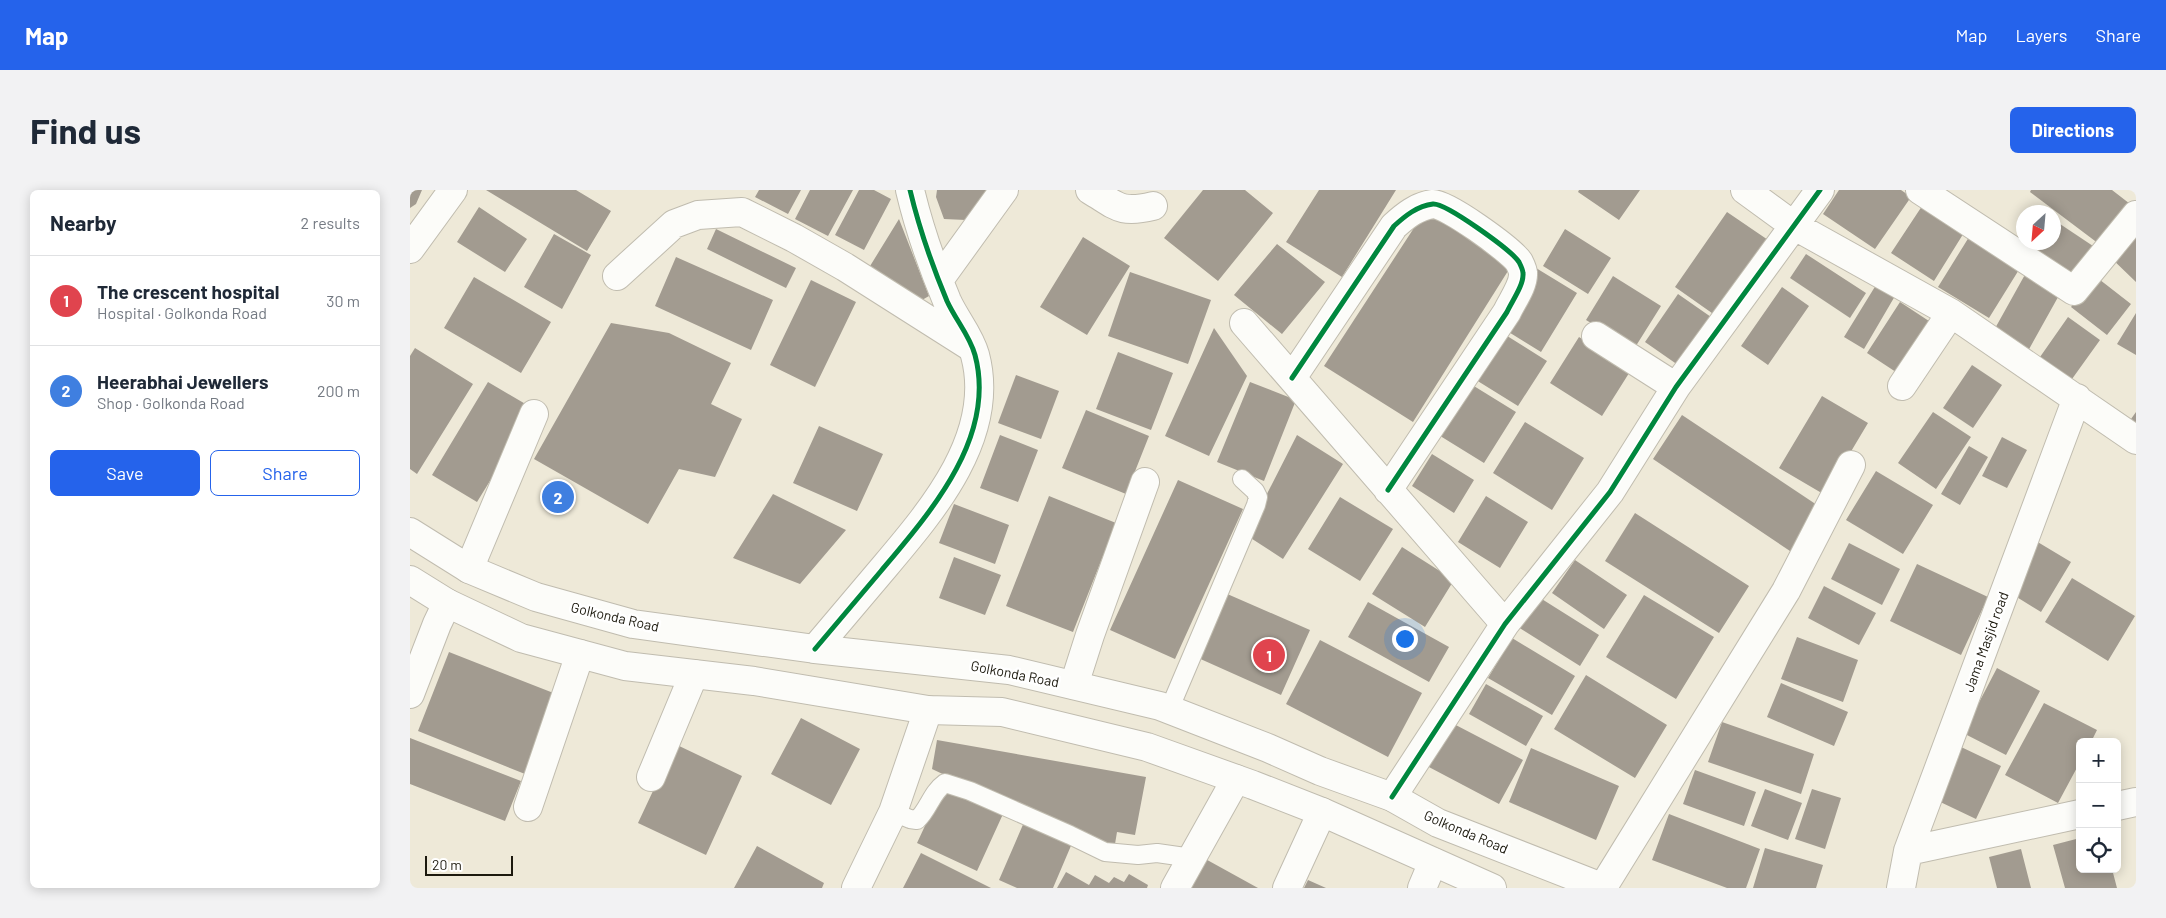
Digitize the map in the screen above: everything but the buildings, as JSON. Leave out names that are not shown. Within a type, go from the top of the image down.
[{"type":"main road","points":[[410,249],[453,190]]},
{"type":"main road","points":[[815,649],[899,550],[940,496],[960,463],[973,427],[980,383],[972,348],[948,302],[939,280],[918,224],[910,190]]},
{"type":"main road","points":[[939,280],[1004,190]]},
{"type":"main road","points":[[1090,190],[1124,210],[1136,210],[1153,206]]},
{"type":"main road","points":[[1745,190],[1793,225],[1951,313],[2136,440]]},
{"type":"main road","points":[[1392,797],[1505,624],[1610,492],[1676,387],[1820,190]]},
{"type":"main road","points":[[1920,190],[2074,291],[2136,215]]},
{"type":"main road","points":[[1292,378],[1394,226],[1410,212],[1435,204],[1447,208],[1505,248],[1519,262],[1523,273],[1520,286],[1507,312],[1388,490]]},
{"type":"main road","points":[[617,276],[674,224],[698,215],[742,212],[794,238],[845,267],[972,348]]},
{"type":"main road","points":[[1902,386],[1951,313]]},
{"type":"main road","points":[[1244,323],[1505,624]]},
{"type":"main road","points":[[1596,336],[1676,387]]},
{"type":"main road","name":"Jama Masjid road","points":[[1900,888],[1908,852],[2077,398]]},
{"type":"main road","points":[[469,569],[534,414]]},
{"type":"main road","points":[[1603,888],[1786,591],[1851,465]]},
{"type":"main road","points":[[1074,685],[1145,482]]},
{"type":"main road","name":"Golkonda Road","points":[[410,532],[469,569],[536,597],[633,624],[815,649],[1009,670],[1160,706],[1268,748],[1320,771],[1392,797],[1438,823],[1603,888]]},
{"type":"main road","points":[[410,580],[447,604],[521,638],[625,666],[754,681],[928,710],[1002,712],[1147,747],[1322,812],[1492,888]]},
{"type":"main road","points":[[410,694],[447,604]]},
{"type":"main road","points":[[528,807],[580,654]]},
{"type":"main road","points":[[651,777],[694,674]]},
{"type":"main road","points":[[856,888],[893,812],[928,710]]},
{"type":"main road","points":[[1175,888],[1236,779]]},
{"type":"main road","points":[[2121,805],[2136,802]]},
{"type":"main road","points":[[1287,888],[1322,812]]},
{"type":"main road","points":[[1908,852],[2076,815]]},
{"type":"main road","points":[[1422,888],[1433,862]]},
{"type":"lane","points":[[1169,710],[1256,505],[1258,497],[1255,491],[1242,479]]},
{"type":"lane","points":[[893,812],[910,820],[917,820],[925,813],[928,801],[937,788],[945,783],[997,803],[1105,852],[1138,855],[1157,854],[1192,858]]},
{"type":"cycle path","points":[[815,649],[900,548],[938,499],[955,472],[968,444],[976,415],[979,385],[975,355],[970,341],[950,308],[941,287],[910,190]]},
{"type":"cycle path","points":[[1392,797],[1505,624],[1610,492],[1676,387],[1820,190]]},
{"type":"cycle path","points":[[1292,378],[1394,226],[1417,209],[1433,204],[1451,211],[1492,238],[1514,256],[1519,262],[1523,278],[1507,312],[1388,490]]},
{"type":"place","name":"Heerabhai Jewellers","points":[[558,497]]},
{"type":"place","name":"The crescent hospital","points":[[1269,655]]}]
